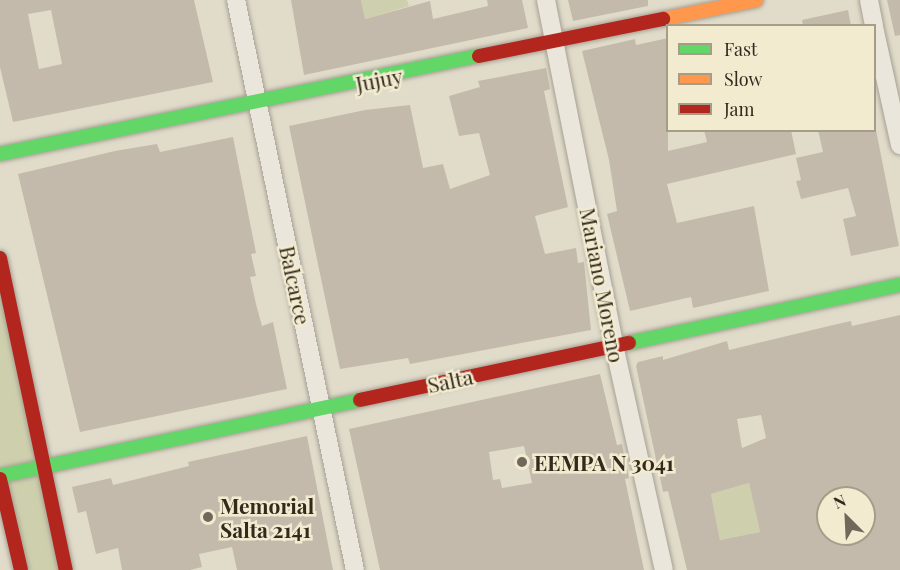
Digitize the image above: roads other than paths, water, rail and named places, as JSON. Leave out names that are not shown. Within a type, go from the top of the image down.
[{"type":"main road","name":"Jujuy","points":[[0,154],[556,43],[756,0]]},
{"type":"main road","points":[[0,258],[42,467],[66,570]]},
{"type":"main road","name":"Salta","points":[[0,477],[900,285]]},
{"type":"main road","points":[[0,477],[21,570]]},
{"type":"street","name":"Balcarce","points":[[236,0],[355,570]]},
{"type":"street","name":"Mariano Moreno","points":[[546,0],[614,345],[664,570]]},
{"type":"street","points":[[869,0],[874,24]]},
{"type":"street","points":[[876,35],[900,145]]},
{"type":"place","name":"EEMPA N 3041","points":[[522,462]]},
{"type":"place","name":"Memorial Salta 2141","points":[[208,517]]}]
